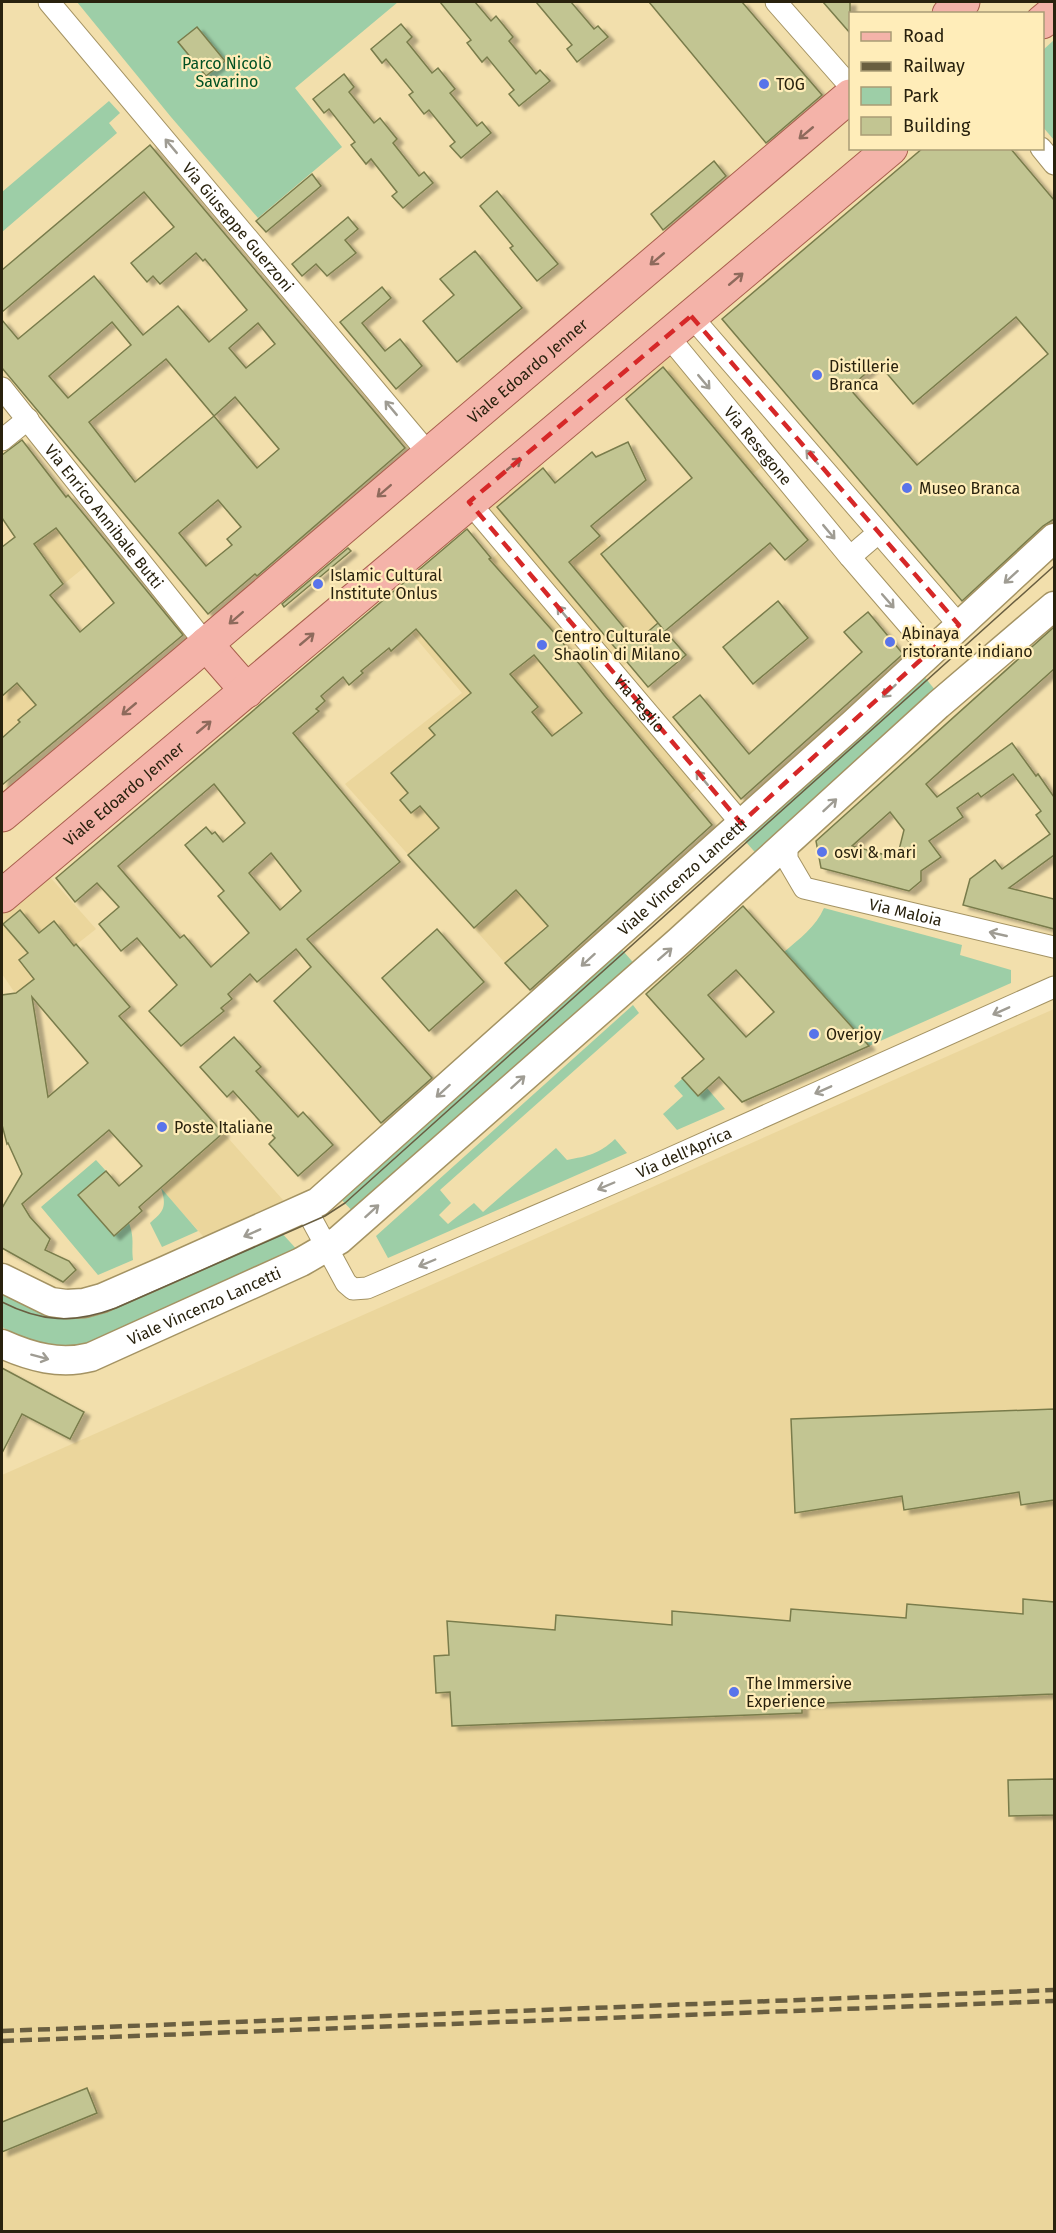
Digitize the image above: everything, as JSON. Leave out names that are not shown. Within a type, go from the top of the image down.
[{"type":"main road","points":[[951,12],[963,2]]},
{"type":"main road","name":"Viale Edoardo Jenner","points":[[2,815],[849,97]]},
{"type":"main road","name":"Viale Edoardo Jenner","points":[[2,896],[889,150]]},
{"type":"main road","name":"Viale Vincenzo Lancetti","points":[[2,1278],[56,1303],[78,1304],[102,1298],[306,1209],[323,1198],[853,724],[1054,538]]},
{"type":"main road","name":"Viale Vincenzo Lancetti","points":[[2,1344],[47,1359],[80,1360],[102,1353],[327,1249],[787,844],[938,705],[1054,606]]},
{"type":"main road","points":[[206,644],[247,691]]},
{"type":"street","name":"Via Giuseppe Guerzoni","points":[[49,2],[428,453]]},
{"type":"street","points":[[776,2],[849,85]]},
{"type":"street","points":[[1043,150],[1054,164]]},
{"type":"street","name":"Via Resegone","points":[[679,326],[878,533],[959,625]]},
{"type":"street","name":"Via Resegone","points":[[679,326],[850,557],[931,651]]},
{"type":"street","name":"Via Enrico Annibale Butti","points":[[2,388],[206,644]]},
{"type":"street","points":[[2,440],[28,419]]},
{"type":"street","name":"Via Teglio","points":[[469,502],[741,823]]},
{"type":"street","points":[[850,557],[878,533]]},
{"type":"street","name":"Via Maloia","points":[[787,844],[788,859],[804,888],[1054,947]]},
{"type":"street","name":"Via dell'Aprica","points":[[327,1249],[346,1283],[353,1289],[367,1288],[642,1171],[1054,987]]},
{"type":"street","points":[[306,1209],[327,1249]]},
{"type":"highlighted area","points":[[691,316],[959,625],[741,823],[469,502]]},
{"type":"shaded area","points":[[667,343],[766,463],[715,505],[756,555],[617,671],[474,502],[532,455],[609,547],[692,478],[615,385]]},
{"type":"shaded area","points":[[45,513],[86,566],[50,595],[29,696],[36,705],[2,738],[2,547]]},
{"type":"shaded area","points":[[503,549],[703,783],[505,963],[345,784],[462,693],[409,630]]},
{"type":"shaded area","points":[[42,868],[96,929],[15,993],[2,974],[2,902]]},
{"type":"shaded area","points":[[1054,1009],[1054,2231],[2,2231],[2,1475]]},
{"type":"shaded area","points":[[162,1062],[291,1209],[210,1244],[96,1116]]},
{"type":"green space","name":"Parco Nicolò Savarino","points":[[77,2],[398,2],[295,88],[342,147],[258,218],[171,117]]},
{"type":"green space","points":[[1054,40],[1054,140],[1044,128],[1044,49]]},
{"type":"green space","points":[[109,101],[120,113],[109,123],[117,133],[2,232],[2,192]]},
{"type":"green space","points":[[923,675],[939,695],[760,858],[739,834]]},
{"type":"green space","points":[[824,908],[962,945],[960,955],[1011,970],[1011,983],[869,1046],[784,952],[812,927]]},
{"type":"green space","points":[[617,944],[638,968],[357,1216],[339,1197]]},
{"type":"green space","points":[[633,1005],[639,1013],[440,1190],[451,1203],[439,1215],[448,1224],[474,1203],[483,1212],[556,1148],[567,1160],[593,1154],[615,1139],[627,1153],[388,1258],[376,1236]]},
{"type":"green space","points":[[683,1078],[707,1088],[725,1109],[677,1130],[663,1114],[683,1096],[674,1086]]},
{"type":"green space","points":[[96,1160],[106,1171],[78,1195],[114,1236],[129,1223],[133,1260],[98,1275],[41,1207]]},
{"type":"green space","points":[[161,1188],[198,1231],[162,1247],[150,1223],[163,1208]]},
{"type":"green space","points":[[280,1231],[300,1253],[110,1339],[70,1349],[32,1343],[2,1327],[2,1291],[34,1308]]},
{"type":"building","points":[[440,2],[475,2],[491,21],[496,16],[513,37],[509,41],[536,74],[540,70],[550,81],[519,106],[509,94],[514,90],[487,57],[482,62],[467,43],[471,40]]},
{"type":"building","points":[[536,2],[571,2],[594,29],[598,26],[608,37],[577,62],[567,49],[572,45]]},
{"type":"building","name":"TOG","points":[[649,2],[742,2],[822,95],[766,143]]},
{"type":"building","points":[[823,2],[850,2],[849,32]]},
{"type":"building","points":[[401,24],[412,37],[407,42],[432,73],[438,68],[455,89],[450,93],[477,126],[482,122],[491,133],[461,158],[450,146],[455,142],[429,110],[424,114],[409,95],[413,92],[386,59],[382,63],[371,49]]},
{"type":"building","points":[[197,27],[225,61],[206,76],[178,42]]},
{"type":"building","points":[[344,74],[354,87],[349,92],[374,123],[380,118],[397,139],[393,143],[419,176],[424,172],[433,183],[403,208],[392,196],[397,192],[371,159],[366,164],[351,145],[355,142],[329,109],[324,113],[313,99]]},
{"type":"building","points":[[150,145],[405,448],[257,576],[255,574],[208,614],[2,368],[2,320],[18,339],[94,276],[143,335],[178,306],[209,342],[247,310],[205,259],[203,261],[196,253],[160,284],[153,276],[147,282],[131,263],[174,227],[144,192],[2,312],[2,270]],"holes":[[[112,322],[131,345],[68,398],[49,376]],[[258,323],[275,344],[246,368],[229,348]],[[166,359],[214,416],[135,482],[89,422]],[[235,397],[279,449],[257,468],[214,416]],[[218,500],[241,527],[227,539],[232,545],[206,566],[179,533]]]},
{"type":"building","name":"Distillerie Branca","points":[[921,150],[1012,150],[1054,200],[1054,519],[1043,526],[962,601],[722,319]],"holes":[[[1016,317],[1048,354],[917,465],[849,388],[878,363],[913,404]]]},
{"type":"building","points":[[714,161],[726,176],[663,230],[651,214]]},
{"type":"building","points":[[312,174],[321,186],[266,232],[256,221]]},
{"type":"building","points":[[497,191],[558,264],[537,281],[510,248],[513,246],[480,206]]},
{"type":"building","points":[[348,217],[358,229],[345,240],[356,253],[327,276],[316,264],[302,276],[292,264]]},
{"type":"building","points":[[475,251],[522,308],[457,362],[423,321],[454,295],[440,279]]},
{"type":"building","points":[[382,287],[391,298],[362,323],[385,351],[400,339],[422,366],[396,389],[340,322]]},
{"type":"building","points":[[663,367],[808,540],[785,560],[770,543],[665,631],[686,655],[648,687],[497,507],[543,468],[555,483],[592,452],[596,457],[628,442],[646,480],[591,526],[600,536],[569,562],[636,642],[658,623],[663,629],[601,554],[692,478],[626,399]]},
{"type":"building","points":[[22,440],[66,497],[68,495],[183,635],[2,785],[2,738],[36,705],[17,683],[2,696],[2,547],[15,537],[2,518],[2,455]],"holes":[[[56,528],[114,603],[80,632],[50,595],[63,584],[34,544]]]},
{"type":"building","points":[[467,529],[491,558],[489,559],[558,637],[712,825],[530,990],[505,963],[548,926],[516,890],[474,928],[408,855],[439,828],[420,806],[411,813],[400,800],[408,793],[391,773],[435,735],[429,728],[471,693],[416,629],[391,651],[389,648],[361,671],[363,673],[349,685],[343,677],[321,696],[325,701],[316,709],[319,711],[293,733],[400,862],[307,939],[432,1078],[381,1123],[274,1001],[311,967],[296,949],[257,982],[250,974],[228,994],[232,999],[221,1008],[224,1011],[181,1046],[149,1011],[177,985],[137,938],[121,951],[99,924],[119,907],[97,883],[75,902],[56,878]],"holes":[[[534,655],[582,713],[552,736],[532,712],[538,707],[510,674]],[[214,784],[245,823],[223,842],[215,832],[212,834],[206,827],[185,845],[224,891],[218,896],[249,933],[211,967],[184,935],[180,938],[118,866]],[[271,853],[301,891],[280,910],[249,873]]]},
{"type":"building","points":[[348,548],[351,551],[284,607],[282,604]]},
{"type":"building","points":[[778,601],[808,638],[753,684],[723,647]]},
{"type":"building","points":[[868,612],[903,654],[741,799],[673,717],[700,695],[749,754],[862,652],[844,632]]},
{"type":"building","points":[[1054,627],[1054,669],[926,784],[937,797],[1012,743],[1054,797],[1054,855],[1009,888],[1054,899],[1054,929],[963,905],[970,879],[995,860],[1002,869],[1050,834],[1036,815],[1041,811],[1013,774],[981,797],[978,793],[957,808],[963,817],[929,841],[941,857],[921,871],[921,881],[909,891],[821,868],[816,841]],"holes":[[[890,812],[904,830],[897,858],[852,846]]]},
{"type":"building","points":[[743,906],[869,1046],[742,1102],[719,1077],[698,1096],[682,1078],[704,1059],[646,994]],"holes":[[[736,970],[774,1012],[746,1037],[708,995]]]},
{"type":"building","points":[[20,910],[39,933],[54,921],[130,1007],[119,1016],[223,1133],[139,1207],[142,1211],[114,1236],[78,1195],[106,1171],[119,1186],[142,1166],[109,1130],[22,1204],[30,1217],[50,1239],[45,1250],[69,1261],[76,1270],[63,1282],[2,1248],[2,1208],[22,1174],[7,1144],[2,1125],[2,995],[16,993],[34,979],[19,960],[28,953],[3,924]],"holes":[[[32,997],[88,1063],[48,1097]]]},
{"type":"building","points":[[437,929],[484,982],[429,1031],[382,978]]},
{"type":"building","points":[[234,1037],[261,1067],[256,1071],[298,1117],[303,1112],[333,1145],[298,1176],[269,1144],[275,1138],[233,1091],[227,1097],[200,1067]]},
{"type":"building","points":[[2,1368],[84,1412],[70,1439],[22,1414],[2,1453]]},
{"type":"building","points":[[1054,1409],[1054,1500],[1021,1505],[1019,1492],[904,1510],[902,1496],[795,1513],[791,1419]]},
{"type":"building","points":[[1023,1599],[1054,1602],[1054,1694],[802,1704],[802,1713],[452,1726],[450,1692],[436,1693],[434,1656],[449,1655],[447,1621],[555,1630],[556,1615],[672,1625],[672,1611],[790,1621],[791,1609],[906,1618],[907,1604],[1023,1614]]},
{"type":"building","points":[[1054,1779],[1054,1815],[1009,1816],[1008,1780]]},
{"type":"building","points":[[87,2088],[97,2113],[2,2152],[2,2122]]},
{"type":"tram line","points":[[2,1302],[16,1309],[44,1317],[86,1317],[100,1313],[325,1216],[345,1203],[1054,566]]},
{"type":"railway","points":[[2,2031],[1054,1990]]},
{"type":"railway","points":[[2,2041],[1054,2001]]},
{"type":"place","name":"TOG","points":[[764,84]]},
{"type":"place","name":"Distillerie Branca","points":[[817,375]]},
{"type":"place","name":"Museo Branca","points":[[907,488]]},
{"type":"place","name":"Islamic Cultural Institute Onlus","points":[[318,584]]},
{"type":"place","name":"Abinaya ristorante indiano","points":[[890,642]]},
{"type":"place","name":"Centro Culturale Shaolin di Milano","points":[[542,645]]},
{"type":"place","name":"osvi & mari","points":[[822,852]]},
{"type":"place","name":"Overjoy","points":[[814,1034]]},
{"type":"place","name":"Poste Italiane","points":[[162,1127]]},
{"type":"place","name":"The Immersive Experience","points":[[734,1692]]}]
